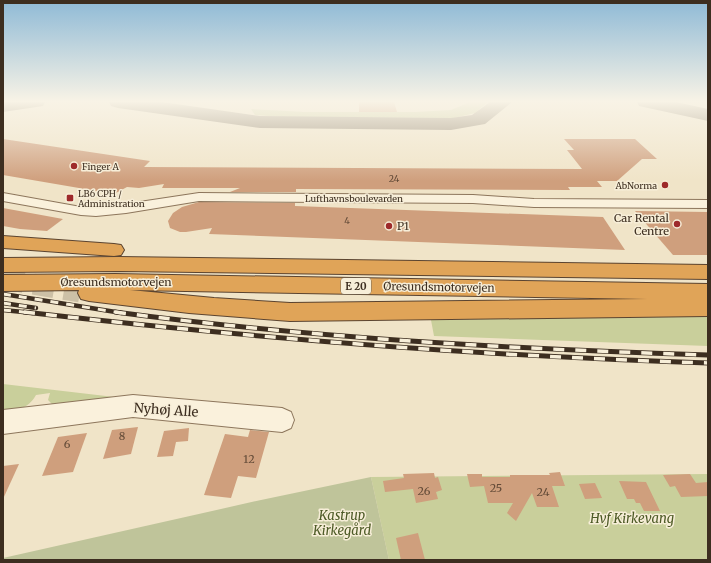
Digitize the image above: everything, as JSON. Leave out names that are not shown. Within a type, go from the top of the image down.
[{"type":"highway","points":[[3,242],[102,250],[310,259],[416,268]]},
{"type":"highway","name":"Øresundsmotorvejen","points":[[3,265],[135,264],[708,272]]},
{"type":"highway","name":"Øresundsmotorvejen","points":[[3,282],[122,282],[708,292]]},
{"type":"highway","points":[[80,292],[172,304],[238,310],[290,312],[708,307]]},
{"type":"street","name":"Lufthavnsboulevarden","points":[[3,191],[89,207],[127,204],[169,196],[208,192],[482,194],[528,198],[708,199]]},
{"type":"street","name":"Lufthavnsboulevarden","points":[[3,197],[93,212],[109,212],[169,200],[199,197],[466,199],[528,202],[708,204]]},
{"type":"street","name":"Nyhøj Alle","points":[[3,422],[133,406],[282,420]]},
{"type":"green space","points":[[708,315],[708,346],[434,336],[431,320]]},
{"type":"green space","points":[[3,384],[123,398],[54,406],[48,400],[50,393],[36,395],[30,403],[22,408],[3,412]]},
{"type":"green space","name":"Hvf Kirkevang","points":[[708,474],[708,560],[389,560],[371,477]]},
{"type":"green space","name":"Kastrup Kirkegård","points":[[371,477],[389,560],[3,560],[3,558]]},
{"type":"building","name":"Finger A","points":[[3,139],[150,161],[144,167],[582,169],[567,150],[574,150],[564,139],[635,139],[657,159],[642,159],[617,181],[597,181],[602,187],[568,187],[570,190],[296,189],[296,192],[230,192],[240,188],[162,188],[164,184],[139,188],[127,187],[114,194],[3,175]]},
{"type":"building","name":"P1","points":[[199,202],[295,203],[295,206],[603,217],[625,250],[209,234],[212,228],[180,232],[170,228],[168,221],[173,213],[182,207]]},
{"type":"building","points":[[3,208],[63,219],[47,231],[3,226]]},
{"type":"building","name":"Car Rental Centre","points":[[635,211],[708,212],[708,255],[673,255]]},
{"type":"building","points":[[138,427],[131,454],[103,459],[112,430]]},
{"type":"building","points":[[189,428],[188,441],[176,442],[173,456],[157,457],[164,431]]},
{"type":"building","points":[[250,430],[269,432],[256,478],[238,476],[231,498],[204,495],[225,434],[248,437]]},
{"type":"building","points":[[87,433],[73,472],[42,476],[58,437]]},
{"type":"building","points":[[19,464],[3,499],[3,466]]},
{"type":"building","points":[[560,472],[565,486],[552,486],[559,507],[537,507],[532,493],[516,521],[507,513],[513,503],[488,503],[484,486],[470,487],[467,474],[482,474],[482,477],[510,477],[510,475],[550,475],[549,473]]},
{"type":"building","points":[[434,473],[435,478],[438,477],[442,490],[436,492],[438,499],[416,503],[413,489],[385,492],[383,481],[404,478],[403,474]]},
{"type":"building","points":[[690,474],[696,483],[708,482],[708,496],[681,497],[675,486],[670,487],[663,475]]},
{"type":"building","points":[[619,481],[646,482],[660,511],[644,511],[640,503],[636,503],[634,499],[627,499]]},
{"type":"building","points":[[595,483],[602,498],[585,499],[579,484]]},
{"type":"building","points":[[418,533],[425,560],[401,560],[396,538]]},
{"type":"tunnel","points":[[3,279],[80,292]]},
{"type":"railway","points":[[3,294],[118,312]]},
{"type":"railway","points":[[3,303],[36,308]]},
{"type":"railway","points":[[3,310],[33,313]]},
{"type":"railway","points":[[24,312],[195,330],[366,345],[537,356],[708,363]]},
{"type":"railway","points":[[118,312],[262,329],[411,341],[485,346],[708,355]]},
{"type":"place","name":"Finger A","points":[[74,166]]},
{"type":"place","name":"AbNorma","points":[[665,185]]},
{"type":"place","name":"LB6 CPH / Administration","points":[[70,198]]},
{"type":"place","name":"Car Rental Centre","points":[[677,224]]},
{"type":"place","name":"P1","points":[[389,226]]}]
